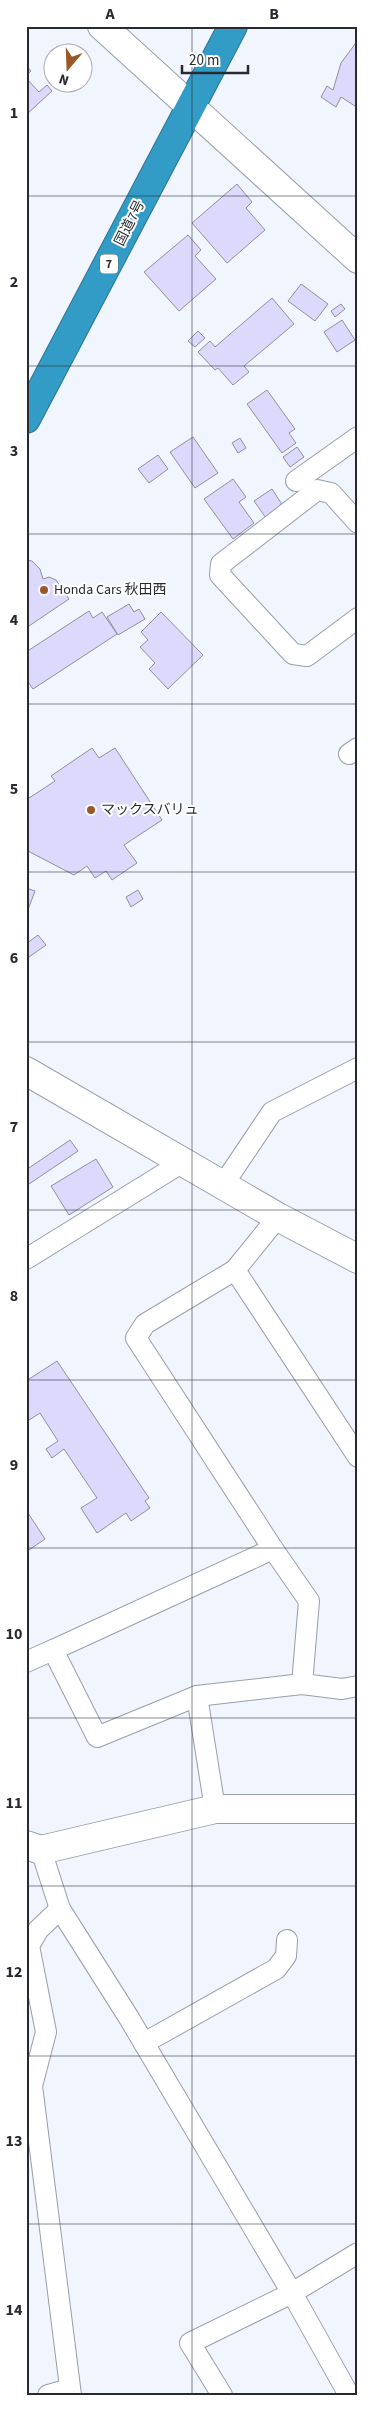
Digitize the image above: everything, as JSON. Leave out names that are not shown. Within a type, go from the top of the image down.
[{"type":"highway","name":"国道7号","points":[[26,419],[233,26]]},
{"type":"street","points":[[102,26],[190,108],[358,258]]},
{"type":"street","points":[[296,481],[358,437]]},
{"type":"street","points":[[358,523],[331,492],[317,490],[221,564],[220,575],[293,654],[308,656],[358,618]]},
{"type":"street","points":[[223,1185],[272,1112],[358,1068]]},
{"type":"street","points":[[26,1071],[278,1217],[358,1259]]},
{"type":"street","points":[[26,1259],[183,1162]]},
{"type":"street","points":[[278,1217],[235,1270],[145,1324],[136,1338],[272,1549],[309,1600],[302,1684]]},
{"type":"street","points":[[235,1270],[358,1457]]},
{"type":"street","points":[[26,1662],[272,1549]]},
{"type":"street","points":[[53,1650],[97,1737],[197,1696],[302,1684],[342,1688],[358,1686]]},
{"type":"street","points":[[197,1696],[215,1809]]},
{"type":"street","points":[[348,2395],[292,2293],[144,2043],[60,1909],[33,1848],[215,1809],[358,1809]]},
{"type":"street","points":[[48,2395],[70,2392],[32,2086],[46,2032],[29,1946],[38,1930],[60,1909]]},
{"type":"street","points":[[144,2043],[276,1969],[286,1956],[287,1940]]},
{"type":"street","points":[[222,2395],[190,2343],[292,2293],[358,2252]]},
{"type":"building","points":[[358,40],[358,108],[341,97],[336,107],[321,97],[327,86],[333,90],[341,63]]},
{"type":"building","points":[[26,65],[31,71],[26,75]]},
{"type":"building","points":[[26,78],[39,92],[42,89],[42,92],[51,92],[26,115]]},
{"type":"building","points":[[237,184],[252,202],[246,208],[265,230],[227,263],[192,223]]},
{"type":"building","points":[[188,235],[201,250],[195,256],[216,279],[179,311],[144,272]]},
{"type":"building","points":[[301,284],[328,304],[315,321],[288,301]]},
{"type":"building","points":[[272,298],[294,324],[244,366],[249,372],[233,385],[218,368],[215,370],[198,352],[210,341],[215,347]]},
{"type":"building","points":[[341,304],[345,309],[335,317],[331,311]]},
{"type":"building","points":[[342,320],[355,340],[337,352],[324,332]]},
{"type":"building","points":[[198,331],[205,338],[195,347],[188,341]]},
{"type":"building","points":[[267,390],[295,429],[289,433],[296,443],[282,453],[247,404]]},
{"type":"building","points":[[193,437],[218,473],[195,488],[170,452]]},
{"type":"building","points":[[240,438],[246,448],[238,453],[232,443]]},
{"type":"building","points":[[297,447],[304,457],[290,467],[283,457]]},
{"type":"building","points":[[158,455],[168,469],[149,483],[138,469]]},
{"type":"building","points":[[233,479],[246,497],[239,502],[254,523],[233,539],[204,499]]},
{"type":"building","points":[[272,489],[283,506],[266,518],[254,501]]},
{"type":"building","name":"Honda Cars 秋田西","points":[[26,560],[32,561],[40,569],[43,579],[49,577],[56,580],[69,599],[26,628]]},
{"type":"building","points":[[129,604],[134,612],[139,609],[145,619],[118,635],[107,617]]},
{"type":"building","points":[[89,611],[93,618],[102,612],[117,634],[33,689],[26,679],[26,652]]},
{"type":"building","points":[[161,612],[203,655],[168,689],[149,669],[155,663],[140,647],[148,640],[141,632]]},
{"type":"building","name":"マックスバリュ","points":[[92,748],[99,758],[115,748],[162,820],[124,845],[137,863],[112,880],[106,871],[95,878],[87,866],[74,875],[26,850],[26,800],[55,781],[51,776]]},
{"type":"building","points":[[26,888],[35,891],[26,915]]},
{"type":"building","points":[[138,890],[143,899],[131,907],[126,897]]},
{"type":"building","points":[[38,935],[46,945],[29,957],[26,953],[26,944]]},
{"type":"building","points":[[70,1140],[78,1151],[26,1186],[26,1170]]},
{"type":"building","points":[[96,1159],[113,1187],[69,1215],[51,1186]]},
{"type":"building","points":[[57,1361],[149,1498],[145,1501],[150,1508],[131,1521],[126,1513],[97,1533],[81,1508],[97,1498],[64,1449],[52,1458],[46,1449],[58,1441],[40,1413],[26,1422],[26,1381]]},
{"type":"building","points":[[26,1510],[45,1539],[26,1552]]},
{"type":"place","name":"Honda Cars 秋田西","points":[[44,590]]},
{"type":"place","name":"マックスバリュ","points":[[91,810]]}]
